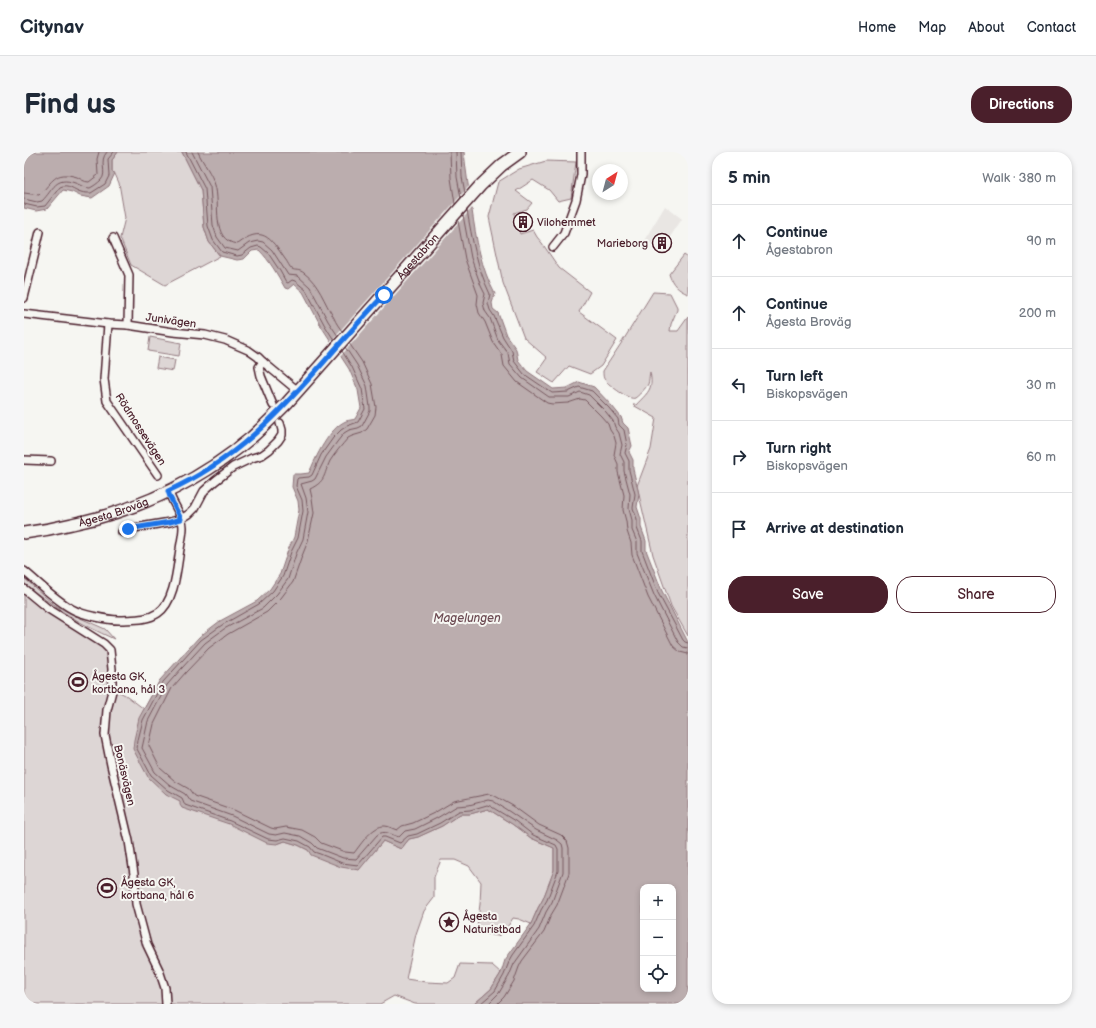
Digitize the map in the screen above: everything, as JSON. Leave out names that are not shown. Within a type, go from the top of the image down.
[{"type":"main road","name":"Ågestabron","points":[[322,363],[480,186],[502,165],[520,152]]},
{"type":"main road","name":"Ågesta Broväg","points":[[24,533],[96,519],[124,511],[187,482],[215,465],[252,436],[298,391],[322,363]]},
{"type":"street","points":[[553,247],[564,233],[576,200],[581,175],[581,152]]},
{"type":"street","points":[[24,298],[40,232]]},
{"type":"street","points":[[113,238],[129,275],[128,325]]},
{"type":"street","name":"Junivägen","points":[[24,314],[128,325],[205,335],[225,340],[248,350],[298,391]]},
{"type":"street","name":"Rödmossevägen","points":[[108,324],[104,379],[107,401],[158,474]]},
{"type":"street","points":[[263,362],[259,367],[261,376],[273,405]]},
{"type":"street","points":[[122,532],[128,529],[170,522],[181,519],[190,514],[204,491],[233,467],[262,455],[270,450],[282,435],[280,423]]},
{"type":"street","points":[[24,460],[51,461]]},
{"type":"street","points":[[24,571],[53,596],[77,612],[112,620],[146,619],[158,613],[166,606],[172,590],[183,527],[181,519],[168,491]]},
{"type":"street","name":"Bonäsvägen","points":[[24,589],[47,608],[104,644],[110,650],[112,691],[107,710],[105,735],[129,841],[134,874],[136,904],[147,945],[159,970],[165,988],[166,1004]]},
{"type":"shaded area","points":[[118,152],[182,152],[201,190],[204,227],[209,242],[220,256],[165,285],[131,265],[120,238],[125,218],[119,183],[115,174],[112,173],[112,160]]},
{"type":"shaded area","points":[[546,161],[576,162],[571,198],[558,201],[549,190],[533,180],[516,191],[532,203],[527,209],[514,213],[520,234],[533,230],[559,268],[590,292],[579,312],[617,340],[601,366],[590,374],[569,366],[554,383],[537,372],[547,358],[524,338],[503,283],[489,217],[498,182],[519,169]]},
{"type":"shaded area","points":[[665,206],[682,219],[668,240],[671,242],[666,251],[662,248],[660,250],[656,248],[656,246],[645,239]]},
{"type":"shaded area","points":[[684,255],[688,258],[688,294],[681,291],[676,286],[669,274]]},
{"type":"shaded area","points":[[653,292],[670,293],[677,307],[670,331],[678,331],[688,317],[688,636],[671,606],[653,555],[637,486],[651,449],[656,418],[633,405],[636,405],[649,391],[651,383],[650,372],[647,385],[635,398],[624,395],[604,379],[603,375],[603,371]]},
{"type":"shaded area","points":[[150,337],[181,343],[179,356],[148,351]]},
{"type":"shaded area","points":[[158,357],[175,360],[173,371],[156,368]]},
{"type":"shaded area","points":[[24,578],[52,603],[69,613],[105,629],[114,639],[78,621],[56,607],[24,583]]},
{"type":"shaded area","points":[[24,589],[110,650],[112,688],[127,696],[144,709],[160,680],[277,844],[285,841],[359,869],[383,841],[401,849],[409,839],[418,837],[442,826],[460,814],[470,814],[488,809],[531,838],[554,848],[554,871],[531,924],[513,918],[505,931],[498,936],[486,934],[477,927],[481,882],[469,866],[455,860],[441,860],[434,877],[434,898],[424,911],[416,934],[406,979],[448,983],[455,978],[460,964],[492,965],[501,973],[491,989],[474,1004],[415,1004],[394,996],[380,1004],[24,1004]]},
{"type":"water","points":[[24,152],[118,152],[112,160],[112,172],[115,173],[109,186],[92,198],[80,196],[63,190],[47,209],[36,211],[24,208]]},
{"type":"water","name":"Magelungen","points":[[182,152],[464,152],[477,242],[486,274],[495,294],[492,303],[493,309],[498,313],[506,335],[516,349],[518,360],[527,371],[553,389],[567,388],[579,382],[594,387],[612,406],[628,428],[632,446],[629,452],[633,460],[633,469],[639,494],[637,507],[641,519],[641,527],[646,541],[646,550],[662,591],[688,642],[688,1004],[474,1004],[491,989],[501,973],[505,960],[531,924],[543,899],[554,870],[554,848],[531,838],[488,809],[470,814],[460,814],[442,826],[418,837],[409,839],[401,849],[383,841],[359,870],[341,867],[311,855],[308,850],[298,845],[285,841],[277,844],[267,843],[229,824],[182,808],[180,801],[166,794],[148,777],[133,749],[134,740],[139,718],[160,680],[199,637],[220,621],[257,601],[270,589],[280,574],[294,537],[299,510],[298,501],[292,487],[293,474],[309,473],[319,451],[329,436],[346,421],[355,419],[361,408],[358,390],[349,369],[321,326],[303,292],[294,284],[288,289],[285,288],[270,263],[259,250],[252,251],[244,259],[237,260],[220,256],[209,242],[204,227],[201,190]]},
{"type":"pier","points":[[470,185],[473,207],[339,358],[329,343]]},
{"type":"place","name":"Vilohemmet","points":[[523,222]]},
{"type":"place","name":"Marieborg","points":[[662,243]]},
{"type":"place","name":"Ågesta GK, kortbana, hål 3","points":[[78,682]]},
{"type":"place","name":"Ågesta GK, kortbana, hål 6","points":[[107,888]]},
{"type":"place","name":"Ågesta Naturistbad","points":[[449,922]]},
{"type":"route","points":[[128,529],[181,519],[168,491],[187,482],[215,465],[270,420],[384,295]]}]
